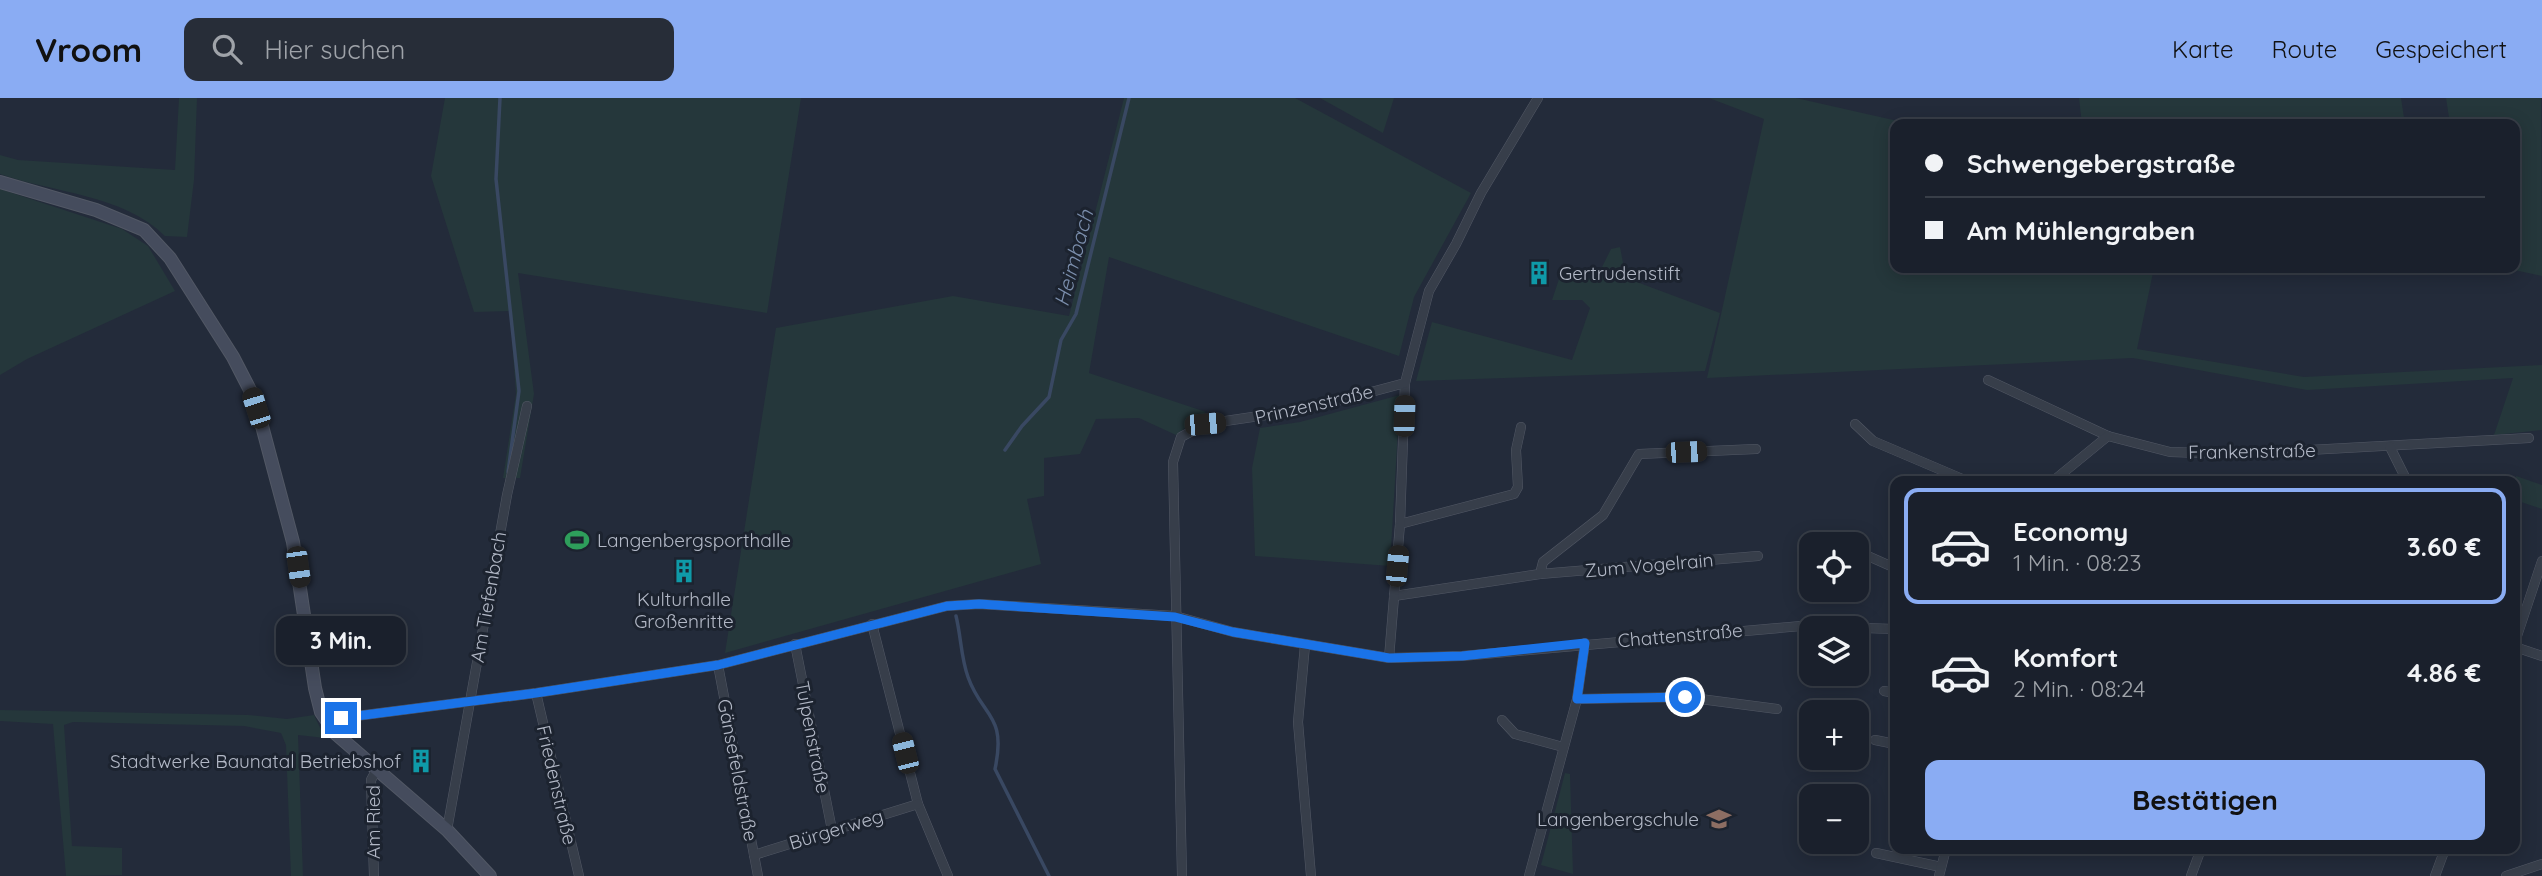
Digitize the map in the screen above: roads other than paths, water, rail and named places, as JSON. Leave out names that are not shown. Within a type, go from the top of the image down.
[{"type":"main road","points":[[0,182],[96,210],[144,230],[170,258],[233,357],[250,390],[262,426],[293,542],[314,688],[321,712],[329,724],[377,769],[447,830],[490,876]]},
{"type":"street","points":[[1389,658],[1400,524],[1405,383],[1429,290],[1481,193],[1538,98]]},
{"type":"street","name":"Frankenstraße","points":[[1988,380],[2109,436],[2169,452],[2235,454],[2529,438]]},
{"type":"street","name":"Prinzenstraße","points":[[1182,876],[1173,462],[1181,437],[1205,424],[1254,419],[1307,409],[1405,383]]},
{"type":"street","name":"Am Tiefenbach","points":[[447,830],[469,701],[527,406]]},
{"type":"street","points":[[1855,424],[1873,441],[1955,476]]},
{"type":"street","points":[[1400,524],[1514,494],[1518,487],[1516,450],[1521,427]]},
{"type":"street","points":[[2059,476],[2109,436]]},
{"type":"street","points":[[2390,447],[2404,476]]},
{"type":"street","name":"Zum Vogelrain","points":[[1540,574],[1544,562],[1603,515],[1639,454],[1756,449]]},
{"type":"street","name":"Zum Vogelrain","points":[[1394,596],[1540,574],[1758,556]]},
{"type":"street","points":[[1869,556],[1890,566]]},
{"type":"street","points":[[2520,629],[2542,561]]},
{"type":"street","name":"Chattenstraße","points":[[329,724],[341,718],[536,693],[718,665],[947,606],[979,604],[1175,617],[1233,632],[1389,658],[1462,656],[1585,643],[1801,626],[1890,629]]},
{"type":"street","points":[[872,624],[918,804],[948,876]]},
{"type":"street","points":[[1529,876],[1577,699],[1585,643]]},
{"type":"street","name":"Tulpenstraße","points":[[795,644],[832,830]]},
{"type":"street","points":[[1305,645],[1298,722],[1311,876]]},
{"type":"street","points":[[2520,646],[2542,656]]},
{"type":"street","name":"Gänsefeldstraße","points":[[718,665],[758,876]]},
{"type":"street","points":[[1884,691],[1890,692]]},
{"type":"street","name":"Friedenstraße","points":[[536,693],[579,876]]},
{"type":"street","points":[[1577,699],[1685,697],[1777,709]]},
{"type":"street","points":[[1502,720],[1515,734],[1563,747]]},
{"type":"street","points":[[1875,740],[1890,743]]},
{"type":"street","name":"Am Ried","points":[[374,876],[371,780],[377,769]]},
{"type":"street","name":"Bürgerweg","points":[[754,855],[918,804]]},
{"type":"street","points":[[1876,853],[1940,872],[1945,854]]},
{"type":"street","points":[[2191,876],[2199,854]]},
{"type":"street","points":[[2435,876],[2443,854]]},
{"type":"street","points":[[2506,876],[2542,864]]},
{"type":"waterway","points":[[500,98],[496,179],[519,391],[508,472]]},
{"type":"waterway","name":"Heimbach","points":[[1005,450],[1022,426],[1049,397],[1061,340],[1076,314],[1129,98]]},
{"type":"waterway","name":"Heimbach","points":[[956,616],[968,677],[991,717],[998,737],[995,769],[1049,876]]},
{"type":"place","name":"Gertrudenstift","points":[[1539,273]]},
{"type":"place","name":"Langenbergsporthalle","points":[[577,540]]},
{"type":"place","name":"Kulturhalle Großenritte","points":[[684,571]]},
{"type":"place","name":"Stadtwerke Baunatal Betriebshof","points":[[421,761]]},
{"type":"place","name":"Langenbergschule","points":[[1719,819]]}]
